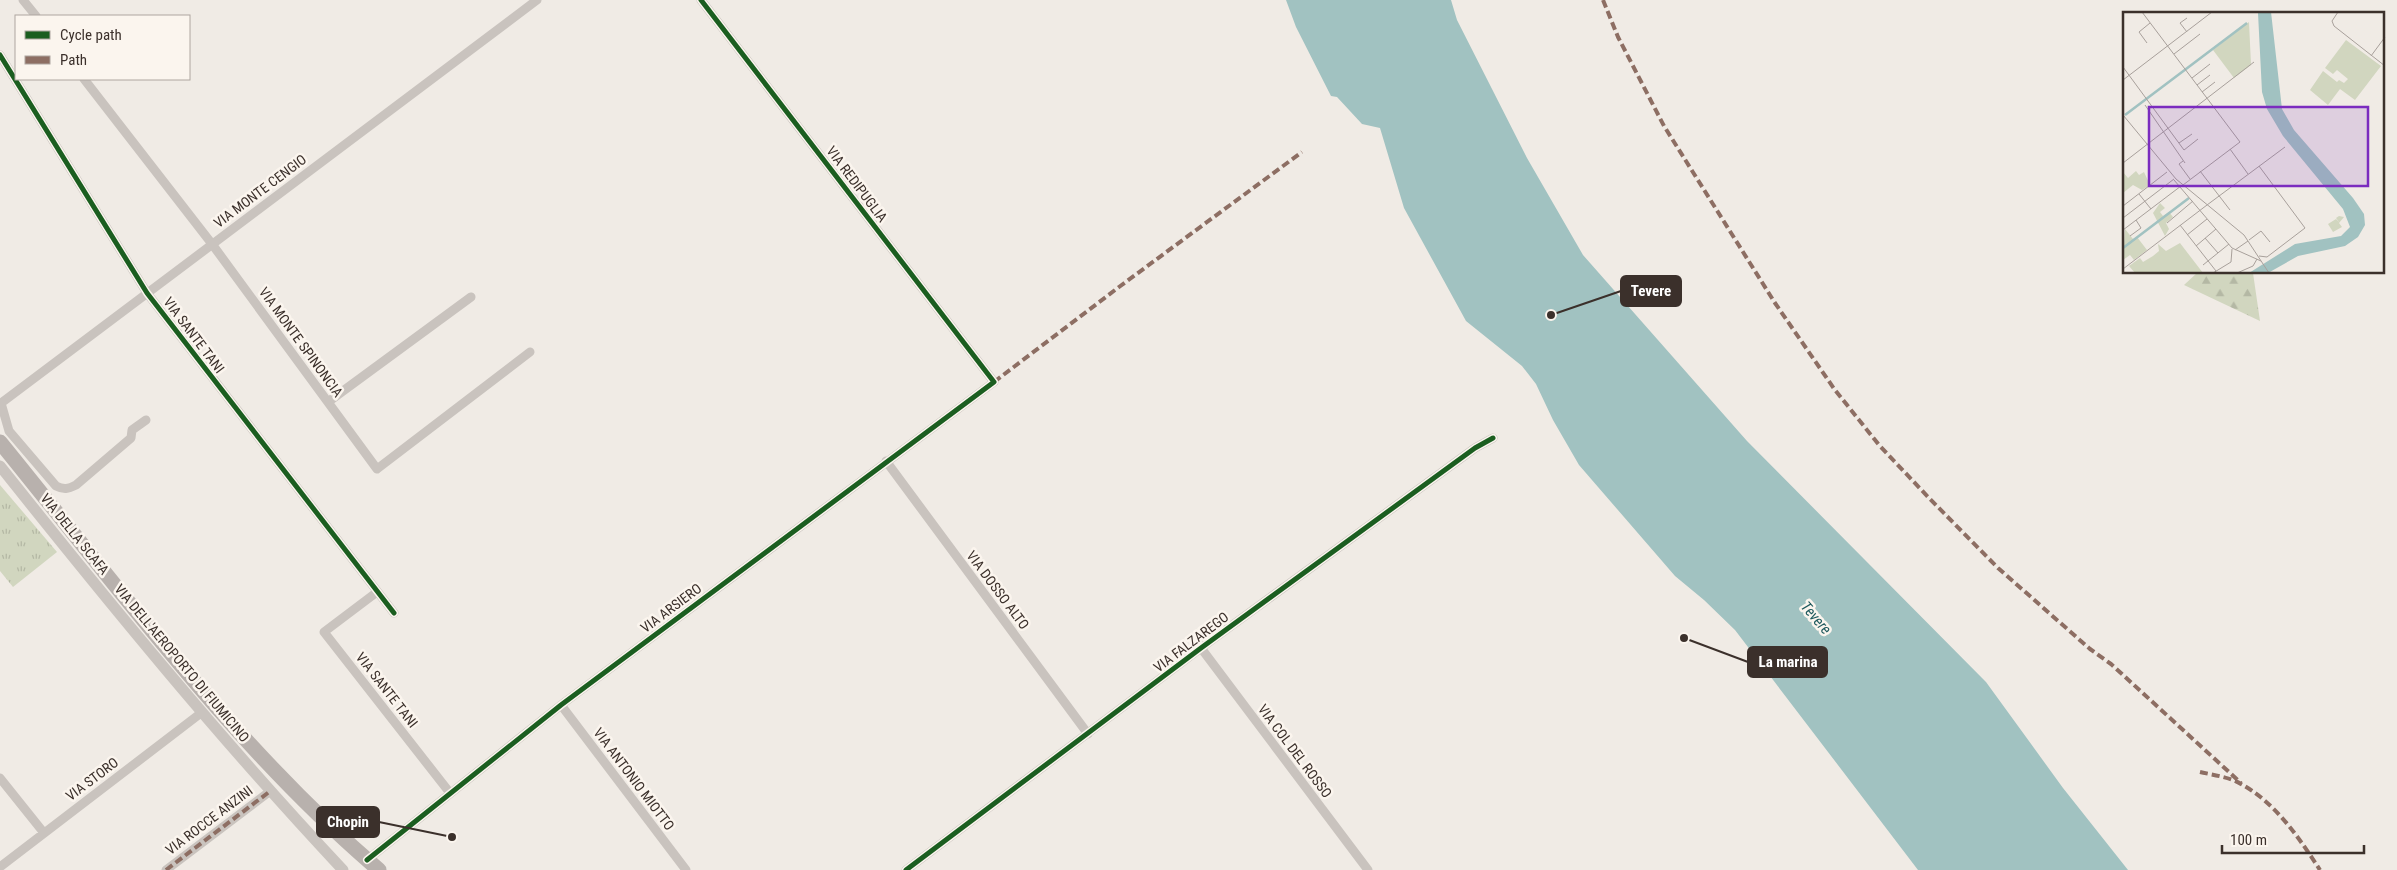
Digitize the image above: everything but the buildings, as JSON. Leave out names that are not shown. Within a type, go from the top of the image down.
[{"type":"main road","name":"VIA DELL'AEROPORTO DI FIUMICINO","points":[[0,442],[210,699],[298,793],[379,870]]},
{"type":"street","points":[[23,0],[35,15]]},
{"type":"street","name":"VIA MONTE CENGIO","points":[[0,404],[537,0]]},
{"type":"street","name":"VIA REDIPUGLIA","points":[[701,0],[994,382]]},
{"type":"street","name":"VIA SANTE TANI","points":[[0,55],[15,79]]},
{"type":"street","name":"VIA SANTE TANI","points":[[15,80],[147,293],[394,613]]},
{"type":"street","name":"VIA MONTE SPINONCIA","points":[[85,80],[212,244],[377,469],[530,352]]},
{"type":"street","points":[[328,402],[471,297]]},
{"type":"street","name":"VIA ARSIERO","points":[[367,860],[560,705],[994,382]]},
{"type":"street","points":[[0,404],[10,431],[56,486],[62,489],[68,489],[76,485],[131,438],[132,430],[146,420]]},
{"type":"street","name":"VIA FALZAREGO","points":[[906,870],[1201,648],[1475,448],[1493,438]]},
{"type":"street","name":"VIA DOSSO ALTO","points":[[886,461],[1088,734]]},
{"type":"street","name":"VIA DELLA SCAFA","points":[[0,466],[269,792],[343,870]]},
{"type":"street","points":[[0,475],[17,487]]},
{"type":"street","name":"VIA SANTE TANI","points":[[377,592],[324,632],[450,793]]},
{"type":"street","name":"VIA COL DEL ROSSO","points":[[1201,648],[1368,870]]},
{"type":"street","name":"VIA ANTONIO MIOTTO","points":[[560,705],[686,870]]},
{"type":"street","name":"VIA STORO","points":[[0,867],[202,713]]},
{"type":"street","points":[[0,778],[44,833]]},
{"type":"street","name":"VIA ROCCE ANZINI","points":[[166,870],[269,792]]},
{"type":"green space","points":[[2196,274],[2253,274],[2260,321],[2184,285]]},
{"type":"green space","points":[[0,485],[57,552],[13,587],[0,571]]},
{"type":"water","points":[[1286,0],[1451,0],[1457,20],[1527,158],[1583,255],[1747,441],[1986,682],[2063,788],[2128,870],[1918,870],[1735,630],[1704,600],[1675,576],[1579,465],[1553,420],[1536,384],[1522,366],[1466,321],[1404,208],[1380,128],[1362,124],[1337,97],[1331,96],[1296,27]]},
{"type":"marked path","points":[[1603,0],[1618,37],[1664,126],[1775,303],[1835,390],[1879,445],[1998,568],[2090,649],[2111,664],[2241,783]]},
{"type":"marked path","points":[[994,382],[1302,152]]},
{"type":"marked path","points":[[2200,772],[2232,780],[2254,792],[2286,822],[2320,870]]},
{"type":"marked path","points":[[166,870],[269,792]]},
{"type":"cycle path","points":[[367,860],[561,705],[994,382],[701,0]]},
{"type":"cycle path","points":[[0,55],[15,79]]},
{"type":"cycle path","points":[[15,80],[147,293],[394,613]]},
{"type":"cycle path","points":[[906,870],[1201,648],[1475,448],[1493,438]]},
{"type":"place","name":"Tevere","points":[[1551,315]]},
{"type":"place","name":"La marina","points":[[1684,638]]},
{"type":"place","name":"Chopin","points":[[452,837]]}]
